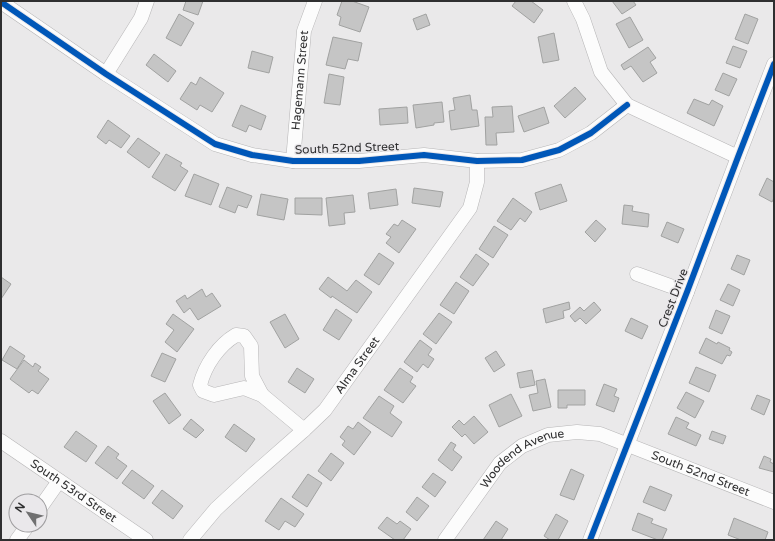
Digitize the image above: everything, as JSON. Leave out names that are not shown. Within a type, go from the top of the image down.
[{"type":"street","points":[[106,74],[141,18],[148,1]]},
{"type":"street","name":"Hagemann Street","points":[[293,162],[304,31],[315,1]]},
{"type":"street","points":[[574,1],[583,18],[601,72],[627,105],[738,157]]},
{"type":"street","name":"South 52nd Street","points":[[1,2],[106,74],[215,144],[252,155],[293,162],[359,161],[424,155],[477,161],[522,160],[559,150],[591,132],[627,105]]},
{"type":"street","name":"Crest Drive","points":[[590,540],[774,64]]},
{"type":"street","name":"Alma Street","points":[[190,540],[216,509],[325,410],[470,208],[477,182],[477,161]]},
{"type":"street","points":[[637,274],[687,292]]},
{"type":"street","points":[[262,395],[252,376],[251,346],[244,336],[236,335],[227,340],[213,357],[203,374],[200,385],[203,391],[214,395],[244,388],[262,395],[304,430]]},
{"type":"street","name":"Woodend Avenue","points":[[445,540],[500,463],[522,446],[548,435],[577,432],[600,434],[627,445]]},
{"type":"street","name":"South 53rd Street","points":[[1,441],[146,540]]},
{"type":"street","name":"South 52nd Street","points":[[627,445],[774,502]]},
{"type":"street","points":[[48,497],[59,481]]},
{"type":"building","points":[[186,1],[203,1],[198,15],[183,10]]},
{"type":"building","points":[[342,1],[352,1],[369,7],[360,32],[339,25],[341,17],[337,15]]},
{"type":"building","points":[[516,1],[531,1],[543,10],[534,23],[512,6]]},
{"type":"building","points":[[612,1],[633,1],[636,5],[622,14]]},
{"type":"building","points":[[179,14],[194,23],[181,46],[166,38]]},
{"type":"building","points":[[426,14],[430,25],[417,30],[413,19]]},
{"type":"building","points":[[745,14],[758,19],[748,44],[735,39]]},
{"type":"building","points":[[630,17],[643,40],[629,48],[616,24]]},
{"type":"building","points":[[554,33],[559,60],[543,63],[538,37]]},
{"type":"building","points":[[333,37],[362,43],[358,61],[348,59],[345,69],[326,65]]},
{"type":"building","points":[[733,46],[747,51],[740,68],[726,63]]},
{"type":"building","points":[[648,47],[656,58],[650,62],[657,73],[643,82],[631,66],[624,70],[621,65]]},
{"type":"building","points":[[252,51],[273,57],[269,73],[248,68]]},
{"type":"building","points":[[154,54],[176,71],[168,82],[146,65]]},
{"type":"building","points":[[723,73],[737,79],[729,96],[715,90]]},
{"type":"building","points":[[329,74],[344,77],[340,105],[324,103]]},
{"type":"building","points":[[200,77],[224,93],[212,112],[200,105],[197,110],[180,99],[191,82],[196,85]]},
{"type":"building","points":[[575,87],[586,99],[565,118],[554,106]]},
{"type":"building","points":[[470,95],[472,110],[477,110],[479,126],[451,130],[449,111],[455,110],[453,98]]},
{"type":"building","points":[[694,99],[709,105],[712,100],[723,106],[714,126],[687,113]]},
{"type":"building","points":[[442,102],[444,122],[416,128],[413,105]]},
{"type":"building","points":[[241,105],[266,116],[261,130],[249,125],[246,132],[232,126]]},
{"type":"building","points":[[512,106],[514,132],[496,133],[497,145],[486,145],[485,117],[493,117],[492,107]]},
{"type":"building","points":[[407,107],[408,123],[380,125],[379,109]]},
{"type":"building","points":[[544,107],[549,123],[524,132],[518,116]]},
{"type":"building","points":[[108,120],[130,136],[121,148],[109,140],[106,144],[97,137]]},
{"type":"building","points":[[138,138],[160,153],[149,168],[127,152]]},
{"type":"building","points":[[166,154],[182,163],[180,166],[188,171],[175,191],[152,177]]},
{"type":"building","points":[[194,174],[219,184],[211,205],[185,196]]},
{"type":"building","points":[[767,178],[774,182],[774,198],[772,202],[759,195]]},
{"type":"building","points":[[561,184],[567,201],[540,210],[535,193]]},
{"type":"building","points":[[227,187],[252,196],[247,208],[238,205],[235,213],[219,207]]},
{"type":"building","points":[[414,188],[443,192],[440,207],[412,203]]},
{"type":"building","points":[[396,189],[398,205],[370,209],[368,193]]},
{"type":"building","points":[[261,194],[288,199],[284,220],[257,215]]},
{"type":"building","points":[[353,195],[355,212],[344,213],[345,224],[329,226],[326,198]]},
{"type":"building","points":[[295,198],[322,198],[322,215],[295,214]]},
{"type":"building","points":[[513,198],[532,212],[525,222],[520,218],[511,230],[497,221]]},
{"type":"building","points":[[624,205],[633,206],[632,211],[649,214],[648,227],[622,224]]},
{"type":"building","points":[[402,220],[416,229],[399,253],[386,243],[391,237],[386,234],[394,224],[398,226]]},
{"type":"building","points":[[596,220],[606,229],[595,242],[585,232]]},
{"type":"building","points":[[667,222],[684,229],[678,243],[661,236]]},
{"type":"building","points":[[494,226],[508,235],[493,258],[479,249]]},
{"type":"building","points":[[379,253],[394,263],[379,285],[364,275]]},
{"type":"building","points":[[476,254],[489,264],[473,286],[460,277]]},
{"type":"building","points":[[737,255],[750,260],[744,275],[731,269]]},
{"type":"building","points":[[1,277],[11,284],[1,299]]},
{"type":"building","points":[[328,277],[347,291],[356,280],[372,292],[357,313],[332,296],[331,298],[319,289]]},
{"type":"building","points":[[456,282],[469,291],[454,314],[440,305]]},
{"type":"building","points":[[728,284],[740,290],[733,306],[720,300]]},
{"type":"building","points":[[202,289],[206,297],[212,293],[221,306],[198,320],[190,308],[184,313],[176,301],[185,295],[187,299]]},
{"type":"building","points":[[569,302],[570,309],[563,311],[564,318],[546,323],[543,309]]},
{"type":"building","points":[[594,302],[601,310],[586,324],[580,318],[575,322],[570,316],[580,307],[584,311]]},
{"type":"building","points":[[336,309],[352,320],[339,340],[323,330]]},
{"type":"building","points":[[716,310],[730,316],[722,334],[709,328]]},
{"type":"building","points":[[439,313],[452,322],[436,344],[423,334]]},
{"type":"building","points":[[173,314],[194,329],[177,352],[165,342],[174,330],[166,324]]},
{"type":"building","points":[[285,314],[299,339],[285,348],[270,322]]},
{"type":"building","points":[[631,318],[648,326],[642,339],[625,331]]},
{"type":"building","points":[[706,338],[717,344],[718,342],[730,348],[729,350],[732,352],[730,356],[727,355],[722,364],[699,353]]},
{"type":"building","points":[[420,340],[432,349],[428,355],[434,359],[428,368],[423,364],[417,372],[404,362]]},
{"type":"building","points":[[10,346],[25,356],[17,369],[2,360]]},
{"type":"building","points":[[496,351],[505,365],[494,372],[485,358]]},
{"type":"building","points":[[162,353],[176,359],[165,382],[151,376]]},
{"type":"building","points":[[24,360],[33,367],[35,363],[41,367],[38,371],[49,379],[38,394],[32,390],[29,393],[10,379]]},
{"type":"building","points":[[696,367],[716,375],[709,392],[689,383]]},
{"type":"building","points":[[297,368],[314,379],[305,393],[288,382]]},
{"type":"building","points":[[400,368],[413,377],[410,382],[416,386],[403,403],[384,390]]},
{"type":"building","points":[[532,370],[535,385],[520,388],[517,373]]},
{"type":"building","points":[[545,379],[551,407],[533,411],[529,395],[538,393],[536,381]]},
{"type":"building","points":[[604,384],[617,389],[614,396],[619,398],[614,412],[596,405]]},
{"type":"building","points":[[558,390],[585,390],[585,405],[567,405],[567,408],[558,408]]},
{"type":"building","points":[[686,392],[704,401],[695,418],[677,408]]},
{"type":"building","points":[[165,393],[181,415],[169,424],[153,401]]},
{"type":"building","points":[[511,394],[522,416],[499,427],[489,405]]},
{"type":"building","points":[[757,395],[770,400],[764,415],[751,409]]},
{"type":"building","points":[[379,396],[394,406],[390,413],[402,422],[392,437],[363,418]]},
{"type":"building","points":[[474,416],[488,432],[474,444],[465,434],[462,437],[452,427],[459,420],[464,425]]},
{"type":"building","points":[[676,417],[689,423],[686,428],[701,435],[696,446],[668,434]]},
{"type":"building","points":[[191,419],[204,430],[196,438],[183,429]]},
{"type":"building","points":[[358,422],[371,432],[354,455],[342,445],[345,441],[340,437],[348,426],[353,429]]},
{"type":"building","points":[[234,424],[255,439],[246,452],[225,437]]},
{"type":"building","points":[[76,431],[97,446],[86,462],[64,447]]},
{"type":"building","points":[[712,431],[726,436],[723,444],[709,439]]},
{"type":"building","points":[[451,442],[456,445],[453,450],[462,457],[452,471],[438,460]]},
{"type":"building","points":[[108,446],[119,454],[116,458],[127,466],[117,479],[95,463]]},
{"type":"building","points":[[331,453],[344,463],[331,481],[318,471]]},
{"type":"building","points":[[764,456],[771,459],[770,462],[774,464],[774,472],[759,468]]},
{"type":"building","points":[[571,469],[584,475],[574,500],[560,495]]},
{"type":"building","points":[[132,470],[154,486],[144,499],[122,483]]},
{"type":"building","points":[[433,473],[446,482],[435,497],[422,487]]},
{"type":"building","points":[[308,474],[322,483],[307,507],[292,497]]},
{"type":"building","points":[[650,486],[672,495],[665,511],[643,502]]},
{"type":"building","points":[[162,490],[183,506],[173,519],[152,503]]},
{"type":"building","points":[[417,497],[429,506],[417,521],[406,512]]},
{"type":"building","points":[[281,498],[304,514],[295,527],[285,521],[279,530],[265,521]]},
{"type":"building","points":[[638,513],[653,519],[651,523],[667,529],[662,540],[658,540],[632,530]]},
{"type":"building","points":[[556,514],[568,521],[558,540],[550,540],[544,536]]},
{"type":"building","points":[[387,517],[397,524],[400,521],[411,529],[403,540],[395,540],[378,528]]},
{"type":"building","points":[[734,518],[768,532],[765,540],[741,540],[728,535]]},
{"type":"building","points":[[496,521],[508,529],[501,540],[483,540]]},
{"type":"cycle path","points":[[1,2],[106,74],[215,144],[252,155],[293,161],[359,161],[424,155],[477,161],[522,160],[559,150],[591,133],[627,105]]},
{"type":"cycle path","points":[[590,540],[774,64]]}]
